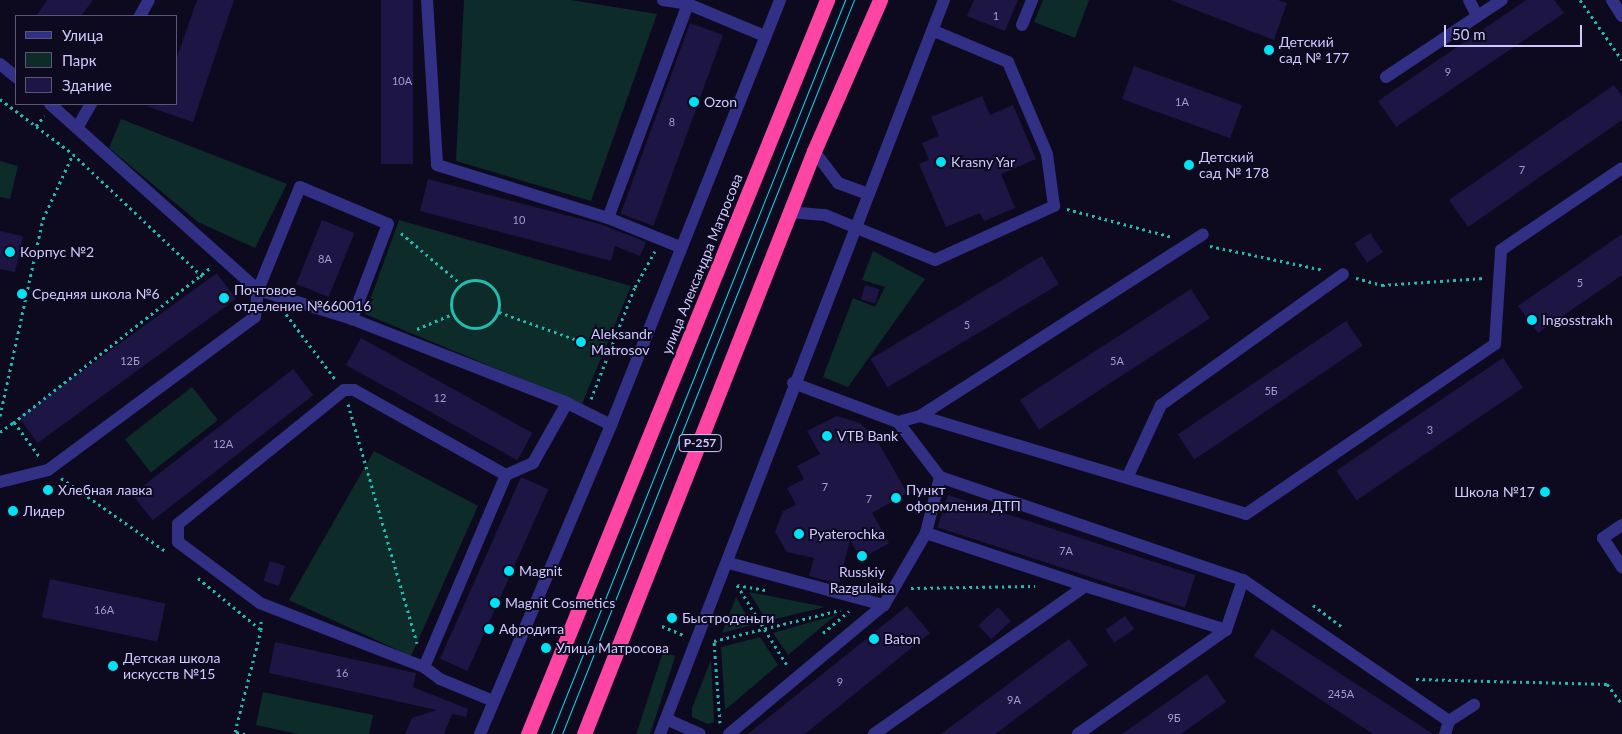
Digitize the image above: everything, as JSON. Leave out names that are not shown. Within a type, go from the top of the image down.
[{"type":"highway","name":"улица Александра Матросова","points":[[528,734],[827,0]]},
{"type":"highway","name":"Р-257","points":[[584,734],[789,212],[880,0]]},
{"type":"street","points":[[141,15],[149,0]]},
{"type":"street","points":[[427,0],[437,165],[608,218],[680,247]]},
{"type":"street","points":[[663,0],[688,4],[765,36]]},
{"type":"street","points":[[480,734],[610,425],[780,0]]},
{"type":"street","points":[[660,734],[729,563],[793,383],[853,225],[944,0]]},
{"type":"street","points":[[1022,24],[1032,0]]},
{"type":"street","points":[[1469,0],[1478,16]]},
{"type":"street","points":[[1386,77],[1502,0]]},
{"type":"street","points":[[1612,0],[1622,16]]},
{"type":"street","points":[[608,218],[688,4]]},
{"type":"street","points":[[789,212],[825,215],[935,260],[1054,206],[1047,154],[1008,62],[932,30]]},
{"type":"street","points":[[0,64],[15,76]]},
{"type":"street","points":[[51,105],[258,290],[272,296],[352,319],[398,339],[567,403],[585,414],[610,425]]},
{"type":"street","points":[[77,128],[90,105]]},
{"type":"street","points":[[814,151],[838,183],[866,193]]},
{"type":"street","points":[[920,416],[1128,476],[1246,514],[1495,344],[1501,250],[1622,168]]},
{"type":"street","points":[[0,482],[48,470],[255,318],[258,290],[300,187],[388,224],[352,319]]},
{"type":"street","points":[[898,422],[920,416],[1203,234]]},
{"type":"street","points":[[1128,476],[1161,405],[1343,274]]},
{"type":"street","points":[[793,383],[898,422],[940,477],[1243,580],[1448,721]]},
{"type":"street","points":[[493,700],[440,679],[424,667],[260,603],[178,542],[178,524],[344,390],[354,390],[506,475]]},
{"type":"street","points":[[424,667],[506,475],[533,463],[567,403]]},
{"type":"street","points":[[729,734],[884,605],[898,588],[926,533],[940,477]]},
{"type":"street","points":[[1622,525],[1603,538],[1622,567]]},
{"type":"street","points":[[926,533],[1085,586],[1226,630]]},
{"type":"street","points":[[729,563],[884,605]]},
{"type":"street","points":[[1078,734],[1226,630],[1243,580]]},
{"type":"street","points":[[874,734],[1085,586]]},
{"type":"street","points":[[1445,734],[1448,721],[1474,705]]},
{"type":"street","points":[[666,719],[700,734]]},
{"type":"path","points":[[1580,0],[1622,60]]},
{"type":"path","points":[[0,99],[73,154],[202,276]]},
{"type":"path","points":[[36,126],[44,116]]},
{"type":"path","points":[[0,416],[43,219],[73,154]]},
{"type":"path","points":[[388,224],[461,284]]},
{"type":"path","points":[[585,414],[635,287],[659,244],[657,237]]},
{"type":"path","points":[[0,432],[202,276],[221,257]]},
{"type":"path","points":[[1343,274],[1382,285],[1499,277]]},
{"type":"path","points":[[476,280],[490,285],[499,297],[498,312],[489,324],[473,328],[453,314],[452,298],[461,284],[476,280]]},
{"type":"path","points":[[272,296],[344,390],[424,667]]},
{"type":"path","points":[[498,312],[611,352]]},
{"type":"path","points":[[398,339],[453,314]]},
{"type":"path","points":[[14,422],[48,470],[169,554]]},
{"type":"path","points":[[192,573],[261,630]]},
{"type":"path","points":[[776,592],[737,585],[787,665]]},
{"type":"path","points":[[898,588],[1046,586]]},
{"type":"path","points":[[720,723],[714,642],[855,606],[835,602]]},
{"type":"path","points":[[245,734],[235,733],[261,630],[260,603]]},
{"type":"path","points":[[1313,605],[1351,634]]},
{"type":"path","points":[[662,626],[683,635]]},
{"type":"path","points":[[1411,679],[1607,684],[1622,704]]},
{"type":"green space","points":[[464,0],[571,0],[657,14],[591,201],[456,161]]},
{"type":"green space","points":[[1043,0],[1089,0],[1075,38],[1034,22]]},
{"type":"green space","points":[[121,119],[287,184],[255,248],[198,222],[109,148]]},
{"type":"green space","points":[[0,161],[18,166],[10,199],[0,197]]},
{"type":"green space","points":[[399,220],[631,286],[582,404],[365,314]]},
{"type":"green space","points":[[873,251],[925,279],[848,387],[823,377],[853,298],[875,307],[885,287],[862,280]]},
{"type":"green space","points":[[192,387],[218,420],[151,472],[125,439]]},
{"type":"green space","points":[[374,451],[478,506],[411,656],[289,600]]},
{"type":"green space","points":[[749,592],[825,607],[767,621]]},
{"type":"green space","points":[[736,597],[752,625],[722,633]]},
{"type":"green space","points":[[836,615],[788,655],[773,633]]},
{"type":"green space","points":[[760,637],[778,665],[725,710],[721,647]]},
{"type":"green space","points":[[663,652],[675,656],[650,734],[636,734]]},
{"type":"green space","points":[[711,660],[714,722],[708,724],[692,717],[692,708]]},
{"type":"green space","points":[[263,692],[373,715],[369,734],[298,734],[256,725]]},
{"type":"building","points":[[47,0],[93,0],[82,15],[37,15]]},
{"type":"building","points":[[197,0],[234,0],[193,122],[146,106],[178,105],[178,54]]},
{"type":"building","points":[[381,0],[413,0],[413,164],[381,164]]},
{"type":"building","points":[[974,0],[1018,0],[1005,31],[967,16]]},
{"type":"building","points":[[1170,0],[1278,0],[1287,3],[1274,40]]},
{"type":"building","points":[[1526,0],[1554,0],[1564,13],[1396,127],[1378,101]]},
{"type":"building","points":[[690,23],[723,35],[653,226],[621,214]]},
{"type":"building","points":[[1134,66],[1242,105],[1230,138],[1122,99]]},
{"type":"building","points":[[1614,85],[1622,96],[1622,120],[1468,227],[1449,200]]},
{"type":"building","points":[[982,96],[990,115],[1013,105],[1036,159],[1001,174],[1015,208],[984,221],[980,213],[946,227],[919,164],[929,160],[922,143],[939,136],[931,117]]},
{"type":"building","points":[[428,179],[600,224],[646,242],[640,256],[615,246],[611,261],[420,211]]},
{"type":"building","points":[[322,220],[354,233],[329,297],[296,284]]},
{"type":"building","name":"Корпус №2","points":[[0,231],[23,236],[15,272],[0,269]]},
{"type":"building","points":[[1370,233],[1383,252],[1367,263],[1354,244]]},
{"type":"building","points":[[1622,234],[1622,275],[1538,333],[1518,306]]},
{"type":"building","points":[[1042,256],[1059,284],[888,387],[871,359]]},
{"type":"building","points":[[217,273],[236,299],[38,443],[19,417]]},
{"type":"building","points":[[865,285],[879,289],[875,304],[861,299]]},
{"type":"building","points":[[1191,289],[1210,318],[1039,429],[1020,400]]},
{"type":"building","points":[[1346,321],[1363,346],[1194,459],[1178,435]]},
{"type":"building","points":[[361,338],[532,433],[517,460],[346,365]]},
{"type":"building","points":[[1503,358],[1523,388],[1356,500],[1336,470]]},
{"type":"building","points":[[293,369],[313,395],[153,521],[132,495]]},
{"type":"building","points":[[837,416],[860,423],[877,440],[907,493],[872,513],[889,543],[861,559],[850,540],[839,584],[809,576],[814,558],[787,552],[775,532],[783,511],[796,505],[787,488],[804,479],[797,466],[820,454],[807,431]]},
{"type":"building","points":[[521,477],[548,489],[467,671],[440,659]]},
{"type":"building","points":[[948,495],[1195,575],[1185,608],[937,527]]},
{"type":"building","points":[[270,561],[285,566],[279,586],[264,581]]},
{"type":"building","points":[[50,579],[165,604],[157,642],[42,617]]},
{"type":"building","points":[[907,606],[930,633],[805,734],[748,734]]},
{"type":"building","points":[[998,607],[1011,621],[991,639],[978,625]]},
{"type":"building","points":[[1125,616],[1134,629],[1115,643],[1105,630]]},
{"type":"building","points":[[1272,629],[1433,734],[1373,734],[1254,656]]},
{"type":"building","points":[[1069,639],[1088,665],[995,734],[941,734]]},
{"type":"building","points":[[275,642],[416,673],[413,687],[468,709],[466,717],[452,714],[444,734],[405,734],[412,718],[437,710],[269,673]]},
{"type":"building","points":[[1207,674],[1226,702],[1181,734],[1122,734]]},
{"type":"tram line","points":[[551,734],[845,0]]},
{"type":"tram line","points":[[562,734],[854,0]]},
{"type":"place","name":"Детский сад № 177","points":[[1269,50]]},
{"type":"place","name":"Ozon","points":[[694,102]]},
{"type":"place","name":"Krasny Yar","points":[[941,162]]},
{"type":"place","name":"Детский сад № 178","points":[[1189,165]]},
{"type":"place","name":"Корпус №2","points":[[10,252]]},
{"type":"place","name":"Средняя школа №6","points":[[22,294]]},
{"type":"place","name":"Почтовое отделение №660016","points":[[224,298]]},
{"type":"place","name":"Ingosstrakh","points":[[1532,320]]},
{"type":"place","name":"Aleksandr Matrosov","points":[[581,342]]},
{"type":"place","name":"VTB Bank","points":[[827,436]]},
{"type":"place","name":"Хлебная лавка","points":[[48,490]]},
{"type":"place","name":"Школа №17","points":[[1545,492]]},
{"type":"place","name":"Пункт оформления ДТП","points":[[896,498]]},
{"type":"place","name":"Лидер","points":[[13,511]]},
{"type":"place","name":"Pyaterochka","points":[[799,534]]},
{"type":"place","name":"Russkiy Razgulaika","points":[[862,556]]},
{"type":"place","name":"Magnit","points":[[509,571]]},
{"type":"place","name":"Magnit Cosmetics","points":[[495,603]]},
{"type":"place","name":"Быстроденьги","points":[[672,618]]},
{"type":"place","name":"Афродита","points":[[489,629]]},
{"type":"place","name":"Baton","points":[[874,639]]},
{"type":"place","name":"Улица Матросова","points":[[546,648]]},
{"type":"place","name":"Детская школа искусств №15","points":[[113,666]]}]
